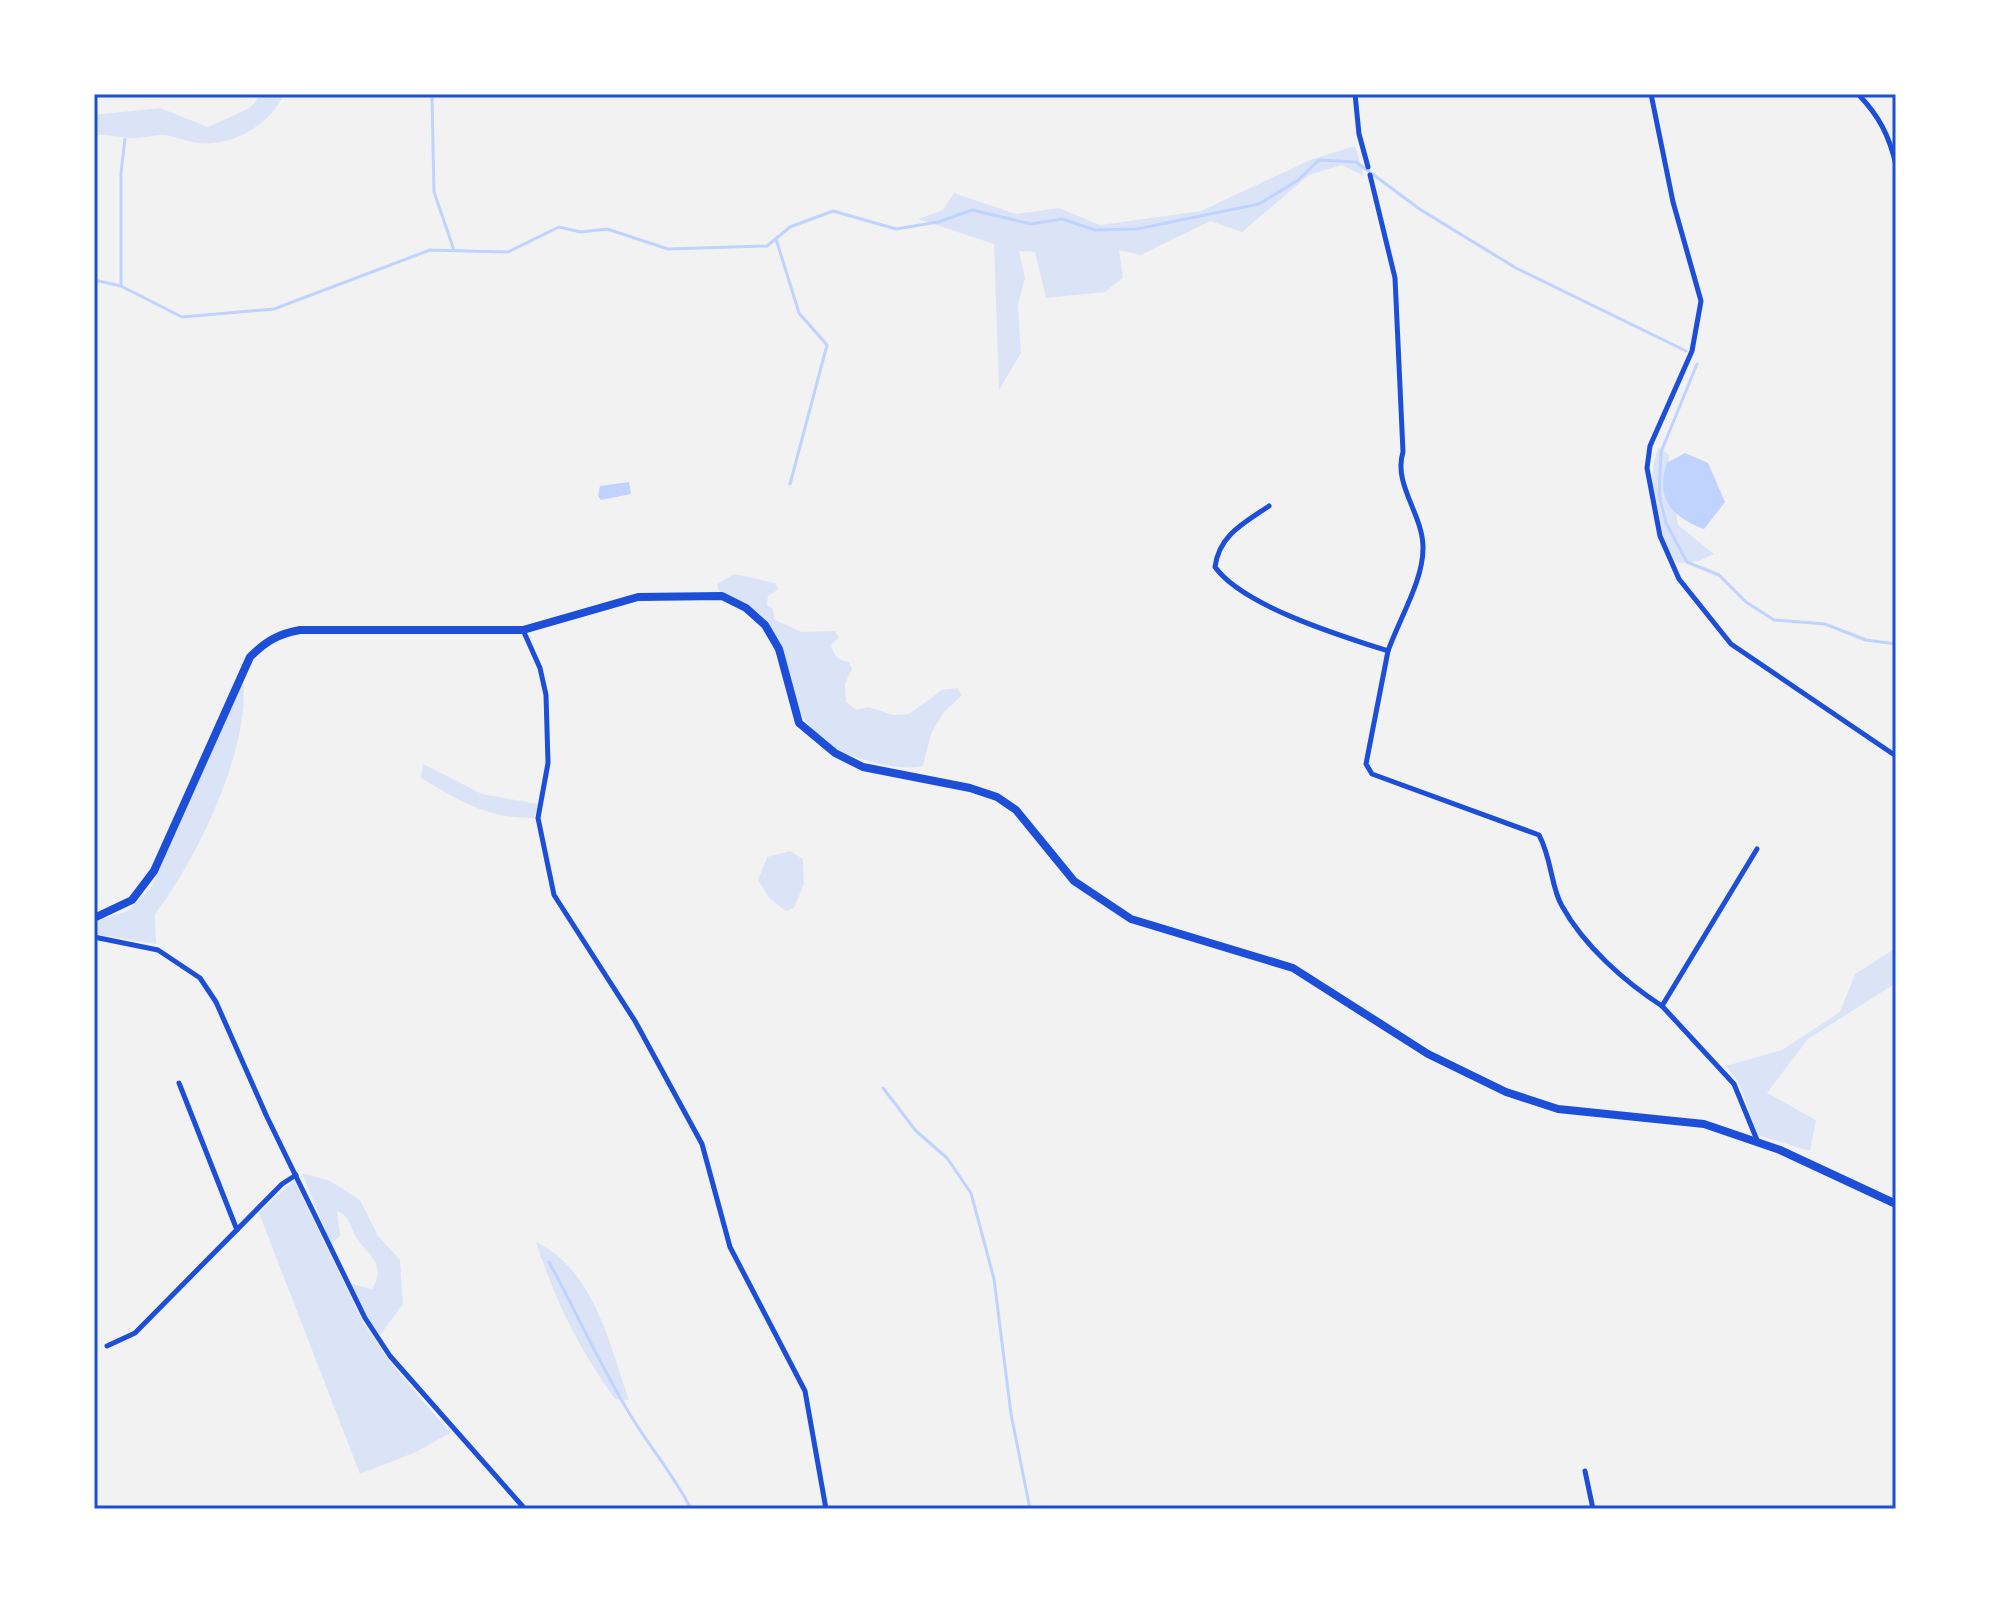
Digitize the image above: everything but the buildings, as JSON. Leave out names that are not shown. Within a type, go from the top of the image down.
[{"type":"main road","points":[[94,918],[132,900],[154,871],[250,657],[264,642],[280,633],[300,630],[523,630],[638,597],[722,596],[746,608],[765,625],[779,649],[799,723],[835,753],[863,767],[970,788],[997,797],[1016,810],[1074,881],[1131,919],[1293,968],[1428,1054],[1506,1092],[1558,1109],[1704,1124],[1757,1140],[1896,1204]]},
{"type":"street","points":[[1355,94],[1359,134],[1368,167]]},
{"type":"street","points":[[1651,94],[1676,215],[1701,301],[1692,351],[1650,446],[1647,468],[1660,536],[1679,579],[1731,644],[1896,756]]},
{"type":"street","points":[[1858,94],[1875,111],[1889,136],[1896,165]]},
{"type":"street","points":[[1370,175],[1395,278],[1403,452],[1398,466],[1421,524],[1423,549],[1420,569],[1388,651],[1366,764],[1372,774],[1539,835],[1550,857],[1561,905],[1619,977],[1662,1006],[1734,1084],[1757,1140]]},
{"type":"street","points":[[1269,506],[1232,531],[1217,549],[1215,567],[1224,580],[1299,620],[1388,651]]},
{"type":"street","points":[[523,630],[540,668],[546,695],[548,763],[538,818],[554,895],[635,1021],[702,1144],[730,1247],[805,1391],[826,1509]]},
{"type":"street","points":[[1662,1006],[1757,849]]},
{"type":"street","points":[[94,937],[158,950],[200,978],[216,1002],[365,1318],[390,1356],[525,1509]]},
{"type":"street","points":[[179,1083],[237,1230]]},
{"type":"street","points":[[107,1346],[135,1333],[282,1184],[296,1175]]},
{"type":"street","points":[[1585,1471],[1593,1509]]},
{"type":"shaded area","points":[[262,94],[284,94],[260,124],[224,141],[198,143],[161,135],[132,138],[94,135],[94,115],[160,108],[208,127],[250,108]]},
{"type":"shaded area","points":[[1355,146],[1364,176],[1342,165],[1309,175],[1242,232],[1210,221],[1141,255],[1119,250],[1123,278],[1105,292],[1046,298],[1035,252],[1019,251],[1025,278],[1018,305],[1021,353],[999,390],[994,244],[918,219],[943,210],[954,193],[1016,214],[1059,208],[1100,225],[1201,211],[1310,160]]},
{"type":"shaded area","points":[[1659,447],[1669,455],[1669,475],[1678,525],[1714,554],[1699,561],[1678,563],[1662,539],[1652,491],[1652,475]]},
{"type":"shaded area","points":[[734,574],[775,583],[779,589],[768,596],[767,605],[773,609],[775,620],[802,632],[835,631],[839,637],[831,645],[834,652],[839,659],[849,662],[852,669],[845,684],[846,702],[856,710],[869,707],[893,715],[909,714],[942,690],[957,688],[962,695],[943,713],[931,734],[923,766],[900,767],[862,759],[826,742],[813,730],[795,702],[766,623],[749,606],[718,590],[717,584]]},
{"type":"shaded area","points":[[243,681],[243,708],[229,770],[203,835],[155,914],[156,944],[94,934],[94,922],[128,911],[151,888]]},
{"type":"shaded area","points":[[423,764],[482,794],[538,804],[534,818],[488,812],[462,801],[421,778]]},
{"type":"shaded area","points":[[790,851],[803,859],[804,884],[794,908],[786,911],[769,898],[758,880],[767,857]]},
{"type":"shaded area","points":[[1896,948],[1896,983],[1808,1039],[1767,1093],[1816,1120],[1810,1151],[1758,1135],[1739,1083],[1726,1066],[1782,1050],[1840,1012],[1855,974]]},
{"type":"shaded area","points":[[302,1173],[330,1181],[360,1200],[378,1236],[400,1260],[403,1304],[380,1335],[367,1319],[351,1284],[372,1289],[377,1266],[347,1219],[337,1211],[340,1236],[331,1244]]},
{"type":"shaded area","points":[[294,1180],[364,1324],[390,1362],[450,1433],[416,1452],[360,1474],[259,1213]]},
{"type":"shaded area","points":[[536,1242],[556,1254],[586,1289],[606,1332],[629,1400],[615,1399],[590,1361],[560,1305]]},
{"type":"water","points":[[1685,453],[1708,463],[1725,502],[1704,529],[1675,512],[1665,496],[1663,486],[1667,463]]},
{"type":"water","points":[[629,482],[631,494],[601,500],[598,496],[600,486]]},
{"type":"waterway","points":[[432,97],[434,192],[454,250]]},
{"type":"waterway","points":[[121,286],[121,173],[125,139]]},
{"type":"waterway","points":[[94,280],[121,286],[182,317],[274,309],[430,250],[508,252],[559,227],[581,232],[607,229],[668,249],[767,246],[790,227],[833,211],[896,229],[938,222],[972,210],[1031,224],[1062,219],[1095,230],[1137,229],[1259,204],[1297,181],[1319,160],[1356,162],[1421,210],[1516,268],[1686,351]]},
{"type":"waterway","points":[[776,239],[799,313],[827,345],[790,484]]},
{"type":"waterway","points":[[1697,364],[1661,452],[1659,495],[1666,523],[1687,562],[1719,575],[1746,602],[1774,620],[1825,624],[1866,640],[1896,644]]},
{"type":"waterway","points":[[883,1088],[916,1131],[947,1158],[971,1193],[994,1279],[1011,1414],[1030,1509]]},
{"type":"waterway","points":[[549,1262],[622,1402],[691,1509]]}]
